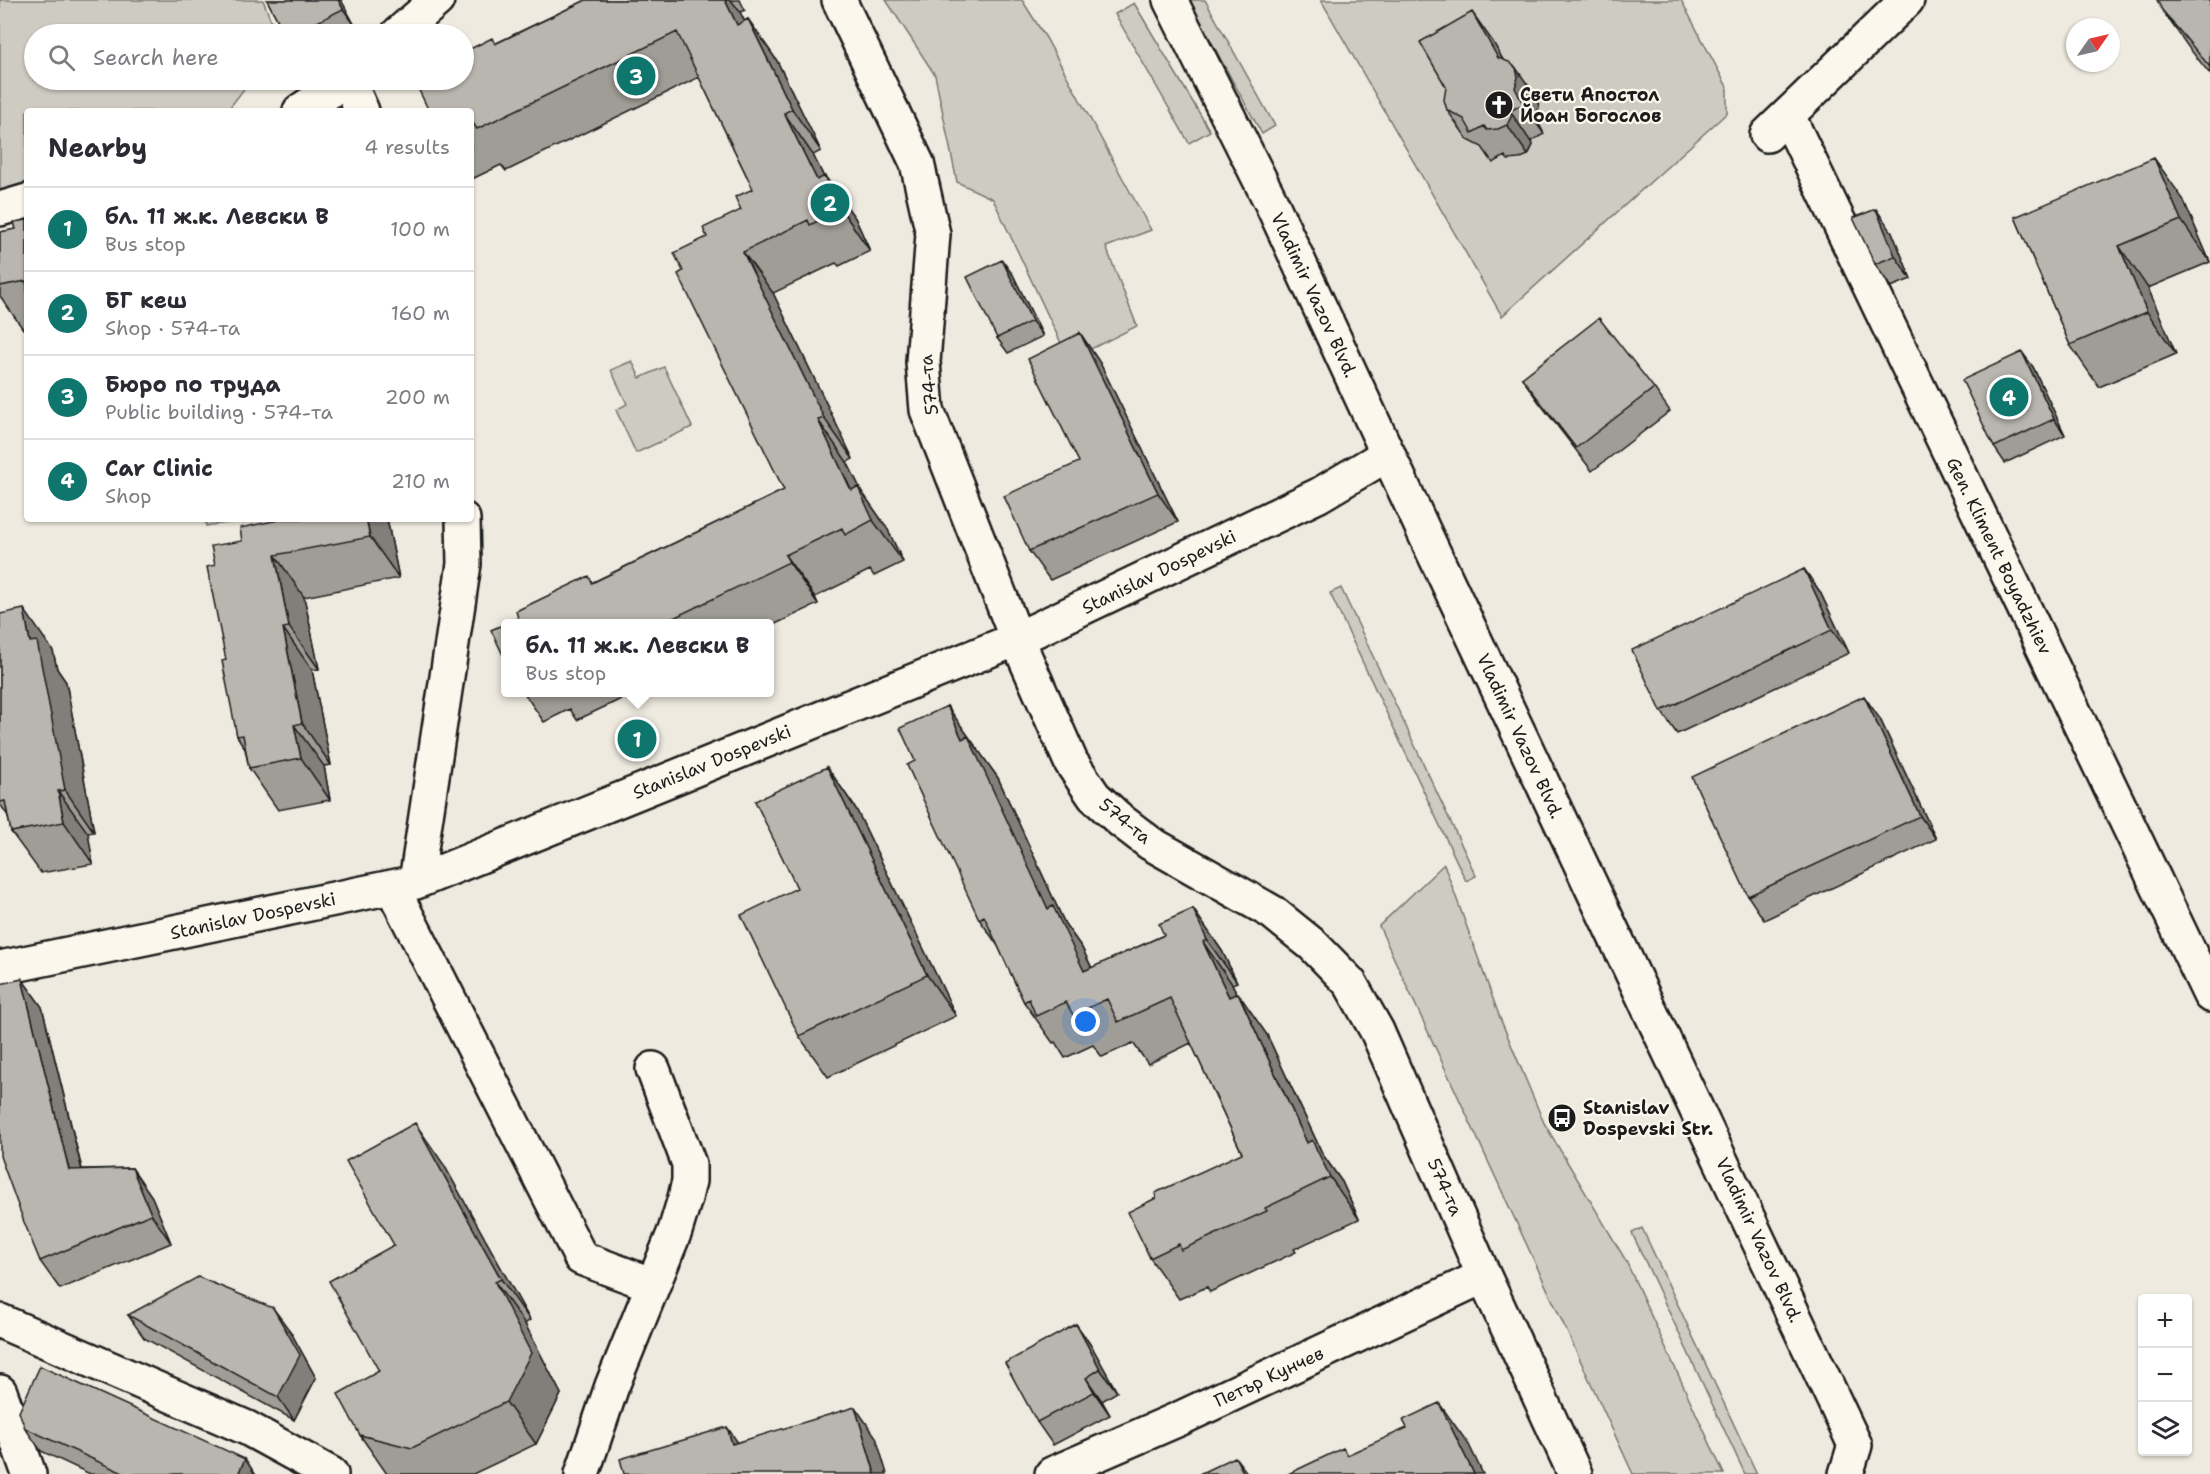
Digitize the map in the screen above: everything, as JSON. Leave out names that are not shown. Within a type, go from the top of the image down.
[{"type":"street","points":[[409,24],[437,0]]},
{"type":"street","name":"574-та","points":[[839,0],[917,163],[933,234],[923,362],[927,410],[1017,639],[1071,762],[1094,796],[1120,820],[1150,843],[1272,912],[1313,945],[1350,983],[1377,1031],[1484,1275],[1575,1474]]},
{"type":"street","name":"Vladimir Vazov Blvd.","points":[[1170,0],[1271,202],[1855,1445],[1846,1474]]},
{"type":"street","name":"Gen. Kliment Boyadzhiev","points":[[1907,0],[1778,126],[2210,995]]},
{"type":"street","points":[[305,108],[332,90]]},
{"type":"street","points":[[352,90],[361,108]]},
{"type":"street","points":[[0,209],[24,202]]},
{"type":"street","name":"Stanislav Dospevski","points":[[0,968],[404,884],[1017,639],[1309,500],[1388,454]]},
{"type":"street","points":[[463,522],[464,564],[404,884],[581,1258],[653,1285]]},
{"type":"street","points":[[582,1474],[612,1386],[675,1231],[689,1181],[689,1164],[653,1069]]},
{"type":"street","name":"Петър Кунчев","points":[[1065,1472],[1484,1275]]},
{"type":"street","points":[[0,1321],[247,1428],[331,1474]]},
{"type":"street","points":[[0,1392],[29,1474]]},
{"type":"shaded area","points":[[0,0],[263,0],[272,24],[24,24],[24,90],[243,90],[229,108],[24,108],[24,188],[0,197]]},
{"type":"shaded area","points":[[886,0],[1022,0],[1046,38],[1151,230],[1106,247],[1137,326],[1069,360],[993,199],[957,182],[935,75]]},
{"type":"shaded area","points":[[1188,0],[1205,0],[1275,126],[1262,134]]},
{"type":"shaded area","points":[[1321,0],[1681,0],[1727,87],[1727,113],[1502,316]]},
{"type":"shaded area","points":[[1134,3],[1210,131],[1189,143],[1115,14]]},
{"type":"shaded area","points":[[632,361],[640,378],[664,367],[692,427],[636,453],[616,410],[627,404],[611,370]]},
{"type":"shaded area","points":[[205,522],[233,522],[206,526]]},
{"type":"shaded area","points":[[1341,588],[1476,876],[1466,881],[1330,593]]},
{"type":"shaded area","points":[[1444,864],[1500,1018],[1544,1123],[1625,1259],[1724,1474],[1633,1474],[1379,926]]},
{"type":"shaded area","points":[[1642,1228],[1757,1474],[1745,1474],[1632,1233]]},
{"type":"building","points":[[267,0],[338,0],[343,9],[314,24],[280,24]]},
{"type":"building","points":[[586,0],[725,0],[737,25],[748,19],[792,109],[784,113],[817,180],[825,176],[841,209],[810,225],[808,220],[743,252],[824,418],[818,420],[851,490],[858,487],[873,520],[845,535],[842,528],[785,555],[789,562],[671,619],[516,619],[518,618],[516,611],[589,576],[592,583],[784,490],[678,274],[683,271],[674,253],[707,237],[703,228],[741,210],[735,197],[753,189],[677,32],[477,129],[474,124],[474,108],[428,108],[419,90],[474,90],[474,47],[492,38],[495,44]]},
{"type":"building","points":[[2157,0],[2210,0],[2210,67],[2162,10]]},
{"type":"building","name":"Свети Апостол Йоан Богослов","points":[[1472,12],[1498,58],[1509,62],[1516,68],[1518,77],[1515,88],[1523,104],[1510,111],[1512,115],[1507,125],[1487,130],[1484,126],[1472,133],[1464,119],[1447,110],[1444,100],[1446,87],[1420,42]]},
{"type":"building","points":[[2154,158],[2181,220],[2119,246],[2147,312],[2070,345],[2015,217]]},
{"type":"building","points":[[1876,209],[1895,256],[1875,264],[1853,218]]},
{"type":"building","points":[[24,220],[24,281],[0,286],[0,232],[16,229],[14,222]]},
{"type":"building","points":[[1002,260],[1032,321],[997,338],[967,277]]},
{"type":"building","points":[[1599,318],[1654,388],[1576,448],[1522,378]]},
{"type":"building","points":[[1080,333],[1158,493],[1029,551],[1004,496],[1079,462],[1028,359]]},
{"type":"building","points":[[2022,352],[2054,419],[1994,447],[1962,380]]},
{"type":"building","points":[[269,522],[367,522],[370,537],[275,555],[289,627],[283,628],[302,723],[294,725],[301,758],[249,768],[243,735],[237,736],[222,661],[226,660],[207,567],[215,565],[211,546],[242,541],[240,528]]},
{"type":"building","points":[[1804,569],[1832,630],[1661,711],[1632,650]]},
{"type":"building","points":[[24,609],[30,642],[37,641],[60,763],[65,790],[58,791],[64,822],[11,832],[5,801],[0,802],[0,614]]},
{"type":"building","points":[[501,626],[501,651],[491,630]]},
{"type":"building","points":[[1864,696],[1920,816],[1748,896],[1692,777]]},
{"type":"building","points":[[947,706],[962,739],[968,736],[1048,909],[1053,906],[1084,971],[1164,935],[1159,924],[1193,909],[1207,940],[1203,942],[1229,997],[1238,993],[1307,1143],[1312,1140],[1330,1177],[1265,1208],[1267,1211],[1181,1250],[1179,1244],[1150,1258],[1128,1212],[1156,1198],[1155,1193],[1242,1153],[1170,998],[1118,1022],[1107,999],[1073,1015],[1066,1002],[1036,1016],[1029,999],[1024,1002],[984,916],[979,919],[907,765],[915,761],[900,728]]},
{"type":"building","points":[[827,767],[927,975],[799,1036],[741,915],[797,888],[755,801]]},
{"type":"building","points":[[22,979],[69,1170],[132,1168],[151,1214],[40,1261],[0,1156],[0,984]]},
{"type":"building","points":[[415,1123],[501,1279],[495,1282],[531,1353],[506,1402],[412,1448],[360,1435],[338,1394],[379,1371],[329,1281],[394,1245],[346,1161]]},
{"type":"building","points":[[198,1277],[273,1308],[300,1355],[278,1397],[128,1315]]},
{"type":"building","points":[[1076,1324],[1100,1369],[1086,1378],[1094,1392],[1037,1422],[1005,1363]]},
{"type":"building","points":[[40,1366],[245,1459],[238,1474],[125,1474],[25,1428],[19,1412]]},
{"type":"building","points":[[1439,1403],[1474,1474],[1288,1474],[1343,1448],[1347,1455],[1407,1428],[1403,1420]]},
{"type":"building","points":[[855,1407],[875,1474],[624,1474],[620,1459],[727,1427],[732,1444]]},
{"type":"building","points":[[1235,1457],[1244,1474],[1199,1474]]},
{"type":"place","name":"Бюро по труда","points":[[636,76]]},
{"type":"place","name":"Свети Апостол Йоан Богослов","points":[[1499,105]]},
{"type":"place","name":"БГ кеш","points":[[830,203]]},
{"type":"place","name":"Car Clinic","points":[[2009,397]]},
{"type":"place","name":"бл. 11 ж.к. Левски В","points":[[637,739]]},
{"type":"place","name":"Stanislav Dospevski Str.","points":[[1562,1118]]}]
